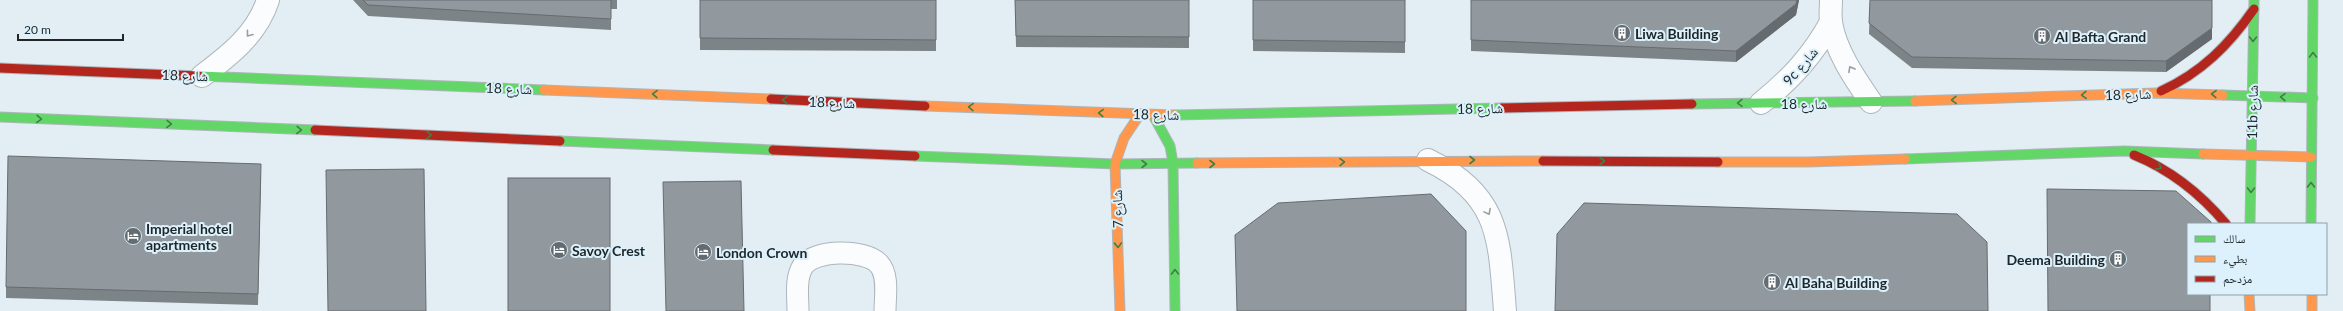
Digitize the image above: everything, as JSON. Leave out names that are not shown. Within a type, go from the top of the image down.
[{"type":"street","points":[[202,76],[241,45],[255,27],[268,0]]},
{"type":"street","name":"9c شارع","points":[[1831,0],[1831,22],[1848,65],[1871,102]]},
{"type":"street","points":[[2311,223],[2313,0]]},
{"type":"street","points":[[2156,93],[2191,77],[2207,66],[2222,52],[2239,32],[2254,4]]},
{"type":"street","name":"11b شارع","points":[[2250,223],[2254,4]]},
{"type":"street","name":"9c شارع","points":[[1762,103],[1802,67],[1818,46],[1831,22]]},
{"type":"street","name":"شارع 18","points":[[0,68],[1154,115],[1871,102],[2156,93],[2312,98]]},
{"type":"street","name":"شارع 7","points":[[1120,311],[1115,164],[1120,146],[1128,129],[1140,114]]},
{"type":"street","points":[[1154,115],[1170,146],[1173,163],[1175,311]]},
{"type":"street","points":[[0,117],[1115,164],[1428,160],[1808,162],[2124,151],[2311,157]]},
{"type":"street","points":[[2124,151],[2143,158],[2180,178],[2196,191],[2225,223]]},
{"type":"street","points":[[1428,160],[1449,170],[1467,184],[1483,203],[1494,223],[1500,246],[1505,311]]},
{"type":"street","points":[[2249,295],[2250,311]]},
{"type":"street","points":[[2312,295],[2312,311]]},
{"type":"lane","points":[[798,311],[799,277],[803,267],[809,259],[818,254],[828,253],[871,257],[879,264],[884,272],[886,283],[885,311]]},
{"type":"building","points":[[363,0],[611,0],[611,19],[368,5]]},
{"type":"building","points":[[700,0],[936,0],[936,40],[700,38]]},
{"type":"building","points":[[1015,0],[1189,0],[1189,37],[1016,36]]},
{"type":"building","points":[[1253,0],[1405,0],[1405,42],[1253,40]]},
{"type":"building","name":"Liwa Building","points":[[1471,0],[1797,0],[1796,4],[1736,51],[1471,40]]},
{"type":"building","name":"Al Bafta Grand","points":[[1870,0],[2212,0],[2212,28],[2166,61],[1912,57],[1869,23]]},
{"type":"building","name":"Imperial hotel apartments","points":[[8,156],[261,164],[258,294],[6,287]]},
{"type":"building","points":[[424,169],[426,311],[328,311],[326,170]]},
{"type":"building","name":"Savoy Crest","points":[[508,178],[610,178],[610,311],[508,311]]},
{"type":"building","name":"London Crown","points":[[741,181],[744,311],[666,311],[663,182]]},
{"type":"building","name":"Deema Building","points":[[2047,189],[2176,191],[2211,222],[2187,223],[2187,295],[2210,295],[2210,311],[2048,311]]},
{"type":"building","points":[[1431,194],[1466,231],[1466,311],[1237,311],[1235,235],[1278,203]]},
{"type":"building","name":"Al Baha Building","points":[[1584,203],[1957,214],[1987,242],[1988,311],[1555,311],[1557,234]]},
{"type":"traffic: fast","points":[[2250,223],[2254,0]]},
{"type":"traffic: fast","points":[[2311,223],[2313,0]]},
{"type":"traffic: fast","points":[[199,76],[544,90]]},
{"type":"traffic: fast","points":[[2223,95],[2313,98]]},
{"type":"traffic: fast","points":[[1692,104],[1915,101]]},
{"type":"traffic: fast","points":[[1175,115],[1502,108]]},
{"type":"traffic: fast","points":[[1153,115],[1170,146],[1173,163],[1175,311]]},
{"type":"traffic: fast","points":[[0,117],[315,130]]},
{"type":"traffic: fast","points":[[560,141],[773,150]]},
{"type":"traffic: fast","points":[[1905,159],[2124,151],[2203,154]]},
{"type":"traffic: fast","points":[[915,156],[1115,164],[1197,163]]},
{"type":"traffic: slow","points":[[544,90],[771,99]]},
{"type":"traffic: slow","points":[[1915,101],[2156,93],[2223,95]]},
{"type":"traffic: slow","points":[[925,106],[1175,115]]},
{"type":"traffic: slow","points":[[1120,311],[1115,164],[1124,138],[1140,114]]},
{"type":"traffic: slow","points":[[2203,154],[2311,157]]},
{"type":"traffic: slow","points":[[1718,162],[1808,162],[1905,159]]},
{"type":"traffic: slow","points":[[1197,163],[1543,161]]},
{"type":"traffic: slow","points":[[2249,295],[2250,311]]},
{"type":"traffic: slow","points":[[2312,295],[2312,311]]},
{"type":"traffic: jam","points":[[2161,91],[2189,76],[2213,57],[2235,34],[2254,9]]},
{"type":"traffic: jam","points":[[0,68],[199,76]]},
{"type":"traffic: jam","points":[[771,99],[925,106]]},
{"type":"traffic: jam","points":[[1502,108],[1692,104]]},
{"type":"traffic: jam","points":[[315,130],[560,141]]},
{"type":"traffic: jam","points":[[773,150],[915,156]]},
{"type":"traffic: jam","points":[[2134,155],[2173,175],[2206,202],[2225,223]]},
{"type":"traffic: jam","points":[[1543,161],[1718,162]]},
{"type":"place","name":"Liwa Building","points":[[1622,33]]},
{"type":"place","name":"Al Bafta Grand","points":[[2042,36]]},
{"type":"place","name":"Imperial hotel apartments","points":[[133,236]]},
{"type":"place","name":"Savoy Crest","points":[[559,250]]},
{"type":"place","name":"London Crown","points":[[703,252]]},
{"type":"place","name":"Deema Building","points":[[2118,259]]},
{"type":"place","name":"Al Baha Building","points":[[1772,282]]}]
